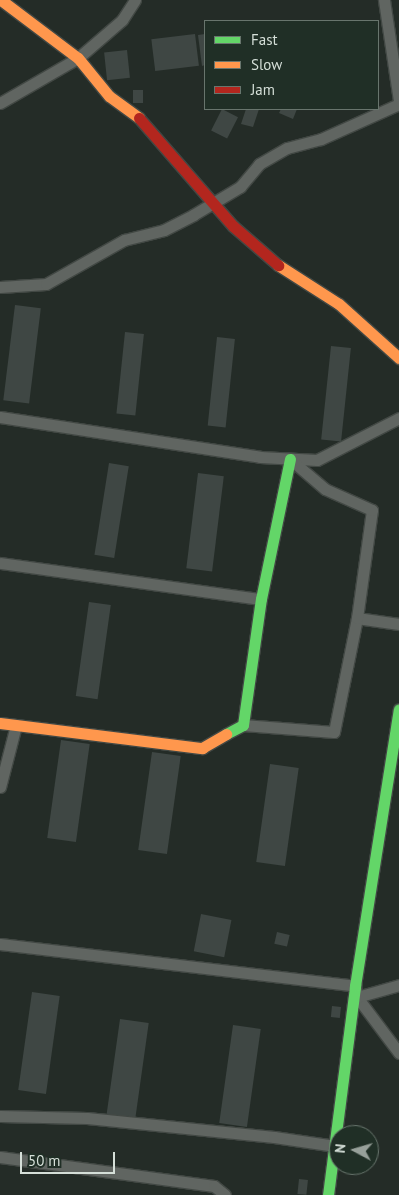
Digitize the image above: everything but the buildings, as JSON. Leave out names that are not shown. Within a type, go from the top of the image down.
[{"type":"street","points":[[1,0],[78,58],[109,96],[142,121],[260,252],[297,280],[339,304],[399,358]]},
{"type":"street","points":[[0,103],[78,58],[122,20],[135,0]]},
{"type":"street","points":[[0,287],[46,284],[124,240],[164,230],[240,187],[259,164],[287,148],[321,139],[399,101],[384,0]]},
{"type":"street","points":[[0,417],[290,459],[316,460],[399,418]]},
{"type":"street","points":[[243,725],[261,599],[290,459]]},
{"type":"street","points":[[0,723],[202,748],[243,725],[334,732],[357,618],[372,510],[325,489],[290,459]]},
{"type":"street","points":[[0,563],[261,599]]},
{"type":"street","points":[[357,618],[399,624]]},
{"type":"street","points":[[337,1125],[399,709]]},
{"type":"street","points":[[0,787],[16,726]]},
{"type":"street","points":[[0,944],[356,991],[399,985]]},
{"type":"street","points":[[356,991],[399,1053]]},
{"type":"street","points":[[0,1116],[86,1118],[274,1137],[329,1145]]},
{"type":"street","points":[[0,1157],[214,1186],[226,1195]]},
{"type":"street","points":[[328,1195],[330,1175]]},
{"type":"traffic: fast","points":[[226,734],[243,725],[261,599],[290,459]]},
{"type":"traffic: fast","points":[[328,1195],[355,986],[399,709]]},
{"type":"traffic: slow","points":[[1,0],[78,58],[109,96],[139,118]]},
{"type":"traffic: slow","points":[[278,265],[339,304],[399,358]]},
{"type":"traffic: slow","points":[[0,723],[202,748],[226,734]]},
{"type":"traffic: jam","points":[[139,118],[233,226],[278,265]]}]
